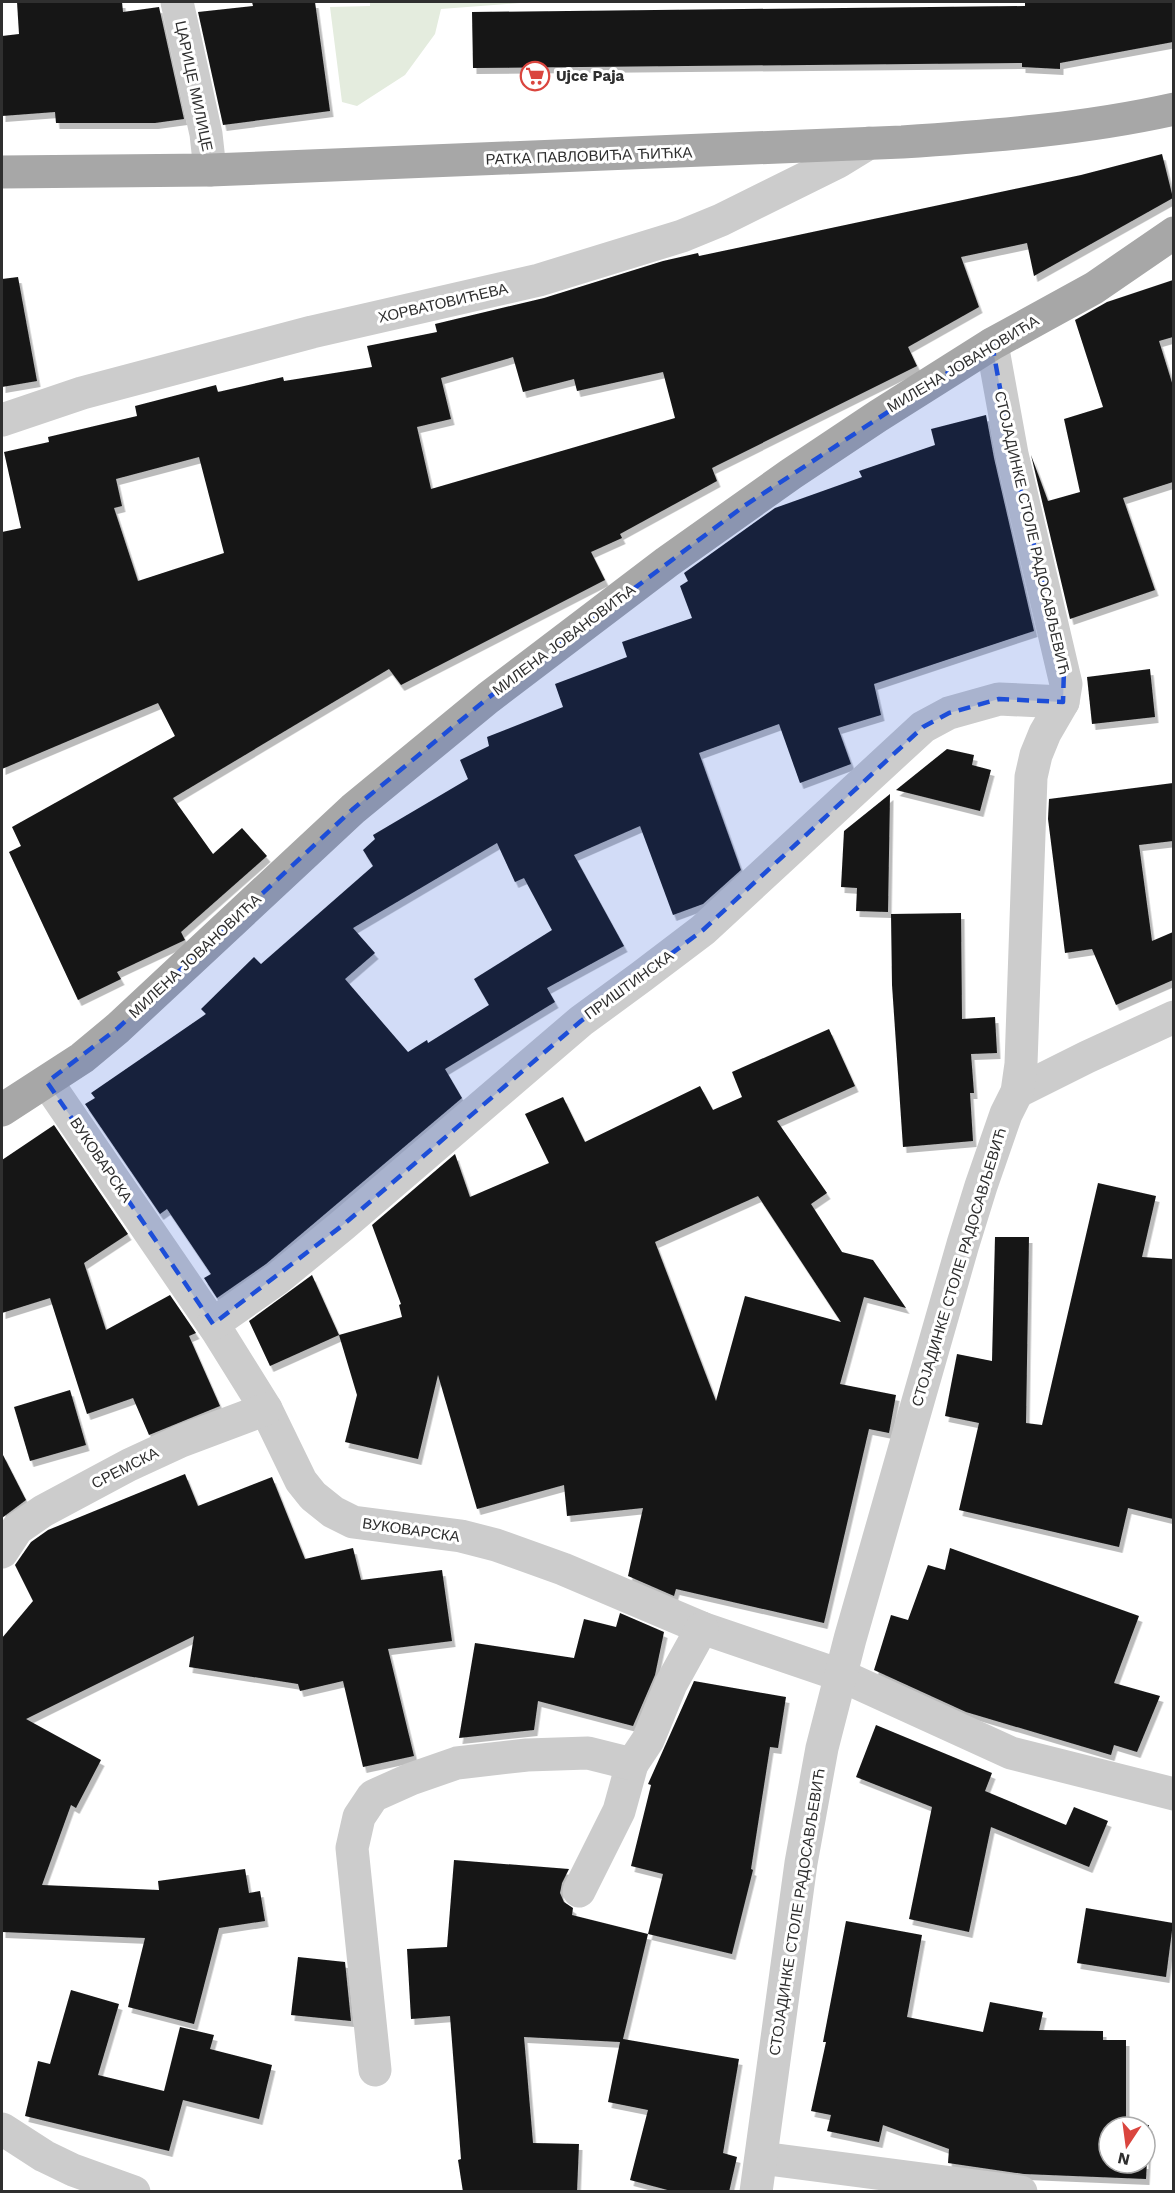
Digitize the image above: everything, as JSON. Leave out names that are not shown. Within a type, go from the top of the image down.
[{"type":"main road","name":"РАТКА ПАВЛОВИЋА ЋИЋКА","points":[[2,172],[210,170],[406,164],[869,143],[981,137],[1073,126],[1173,110]]},
{"type":"main road","name":"МИЛЕНА ЈОВАНОВИЋА","points":[[4,1103],[47,1082],[82,1058],[118,1028],[353,809],[488,698],[667,562],[744,506],[878,416],[992,344],[1094,288],[1173,233]]},
{"type":"street","name":"ЦАРИЦЕ МИЛИЦЕ","points":[[177,2],[206,134],[210,170]]},
{"type":"street","name":"ХОРВАТОВИЋЕВА","points":[[2,420],[82,393],[312,332],[539,280],[682,236],[732,215],[838,162],[869,143]]},
{"type":"street","name":"СТОЈАДИНКЕ СТОЛЕ РАДОСАВЉЕВИЋ","points":[[756,2192],[804,1839],[820,1759],[840,1676],[981,1186],[1006,1114],[1017,1092],[1021,1064],[1031,777],[1036,755],[1045,733],[1063,702],[1066,684],[1012,454],[992,344]]},
{"type":"street","name":"ПРИШТИНСКА","points":[[213,1324],[277,1279],[343,1225],[581,1021],[703,930],[923,727],[949,713],[999,699],[1063,702]]},
{"type":"street","points":[[1017,1092],[1173,1017]]},
{"type":"street","name":"ВУКОВАРСКА","points":[[47,1082],[213,1324],[266,1409],[301,1481],[313,1496],[333,1512],[353,1522],[460,1536],[496,1545],[563,1569],[702,1628],[840,1676],[1011,1753],[1173,1794]]},
{"type":"street","name":"СРЕМСКА","points":[[2,1552],[17,1529],[43,1511],[129,1465],[181,1441],[266,1409]]},
{"type":"street","points":[[579,1891],[619,1811],[632,1764],[648,1740],[671,1684],[702,1628]]},
{"type":"street","points":[[375,2070],[352,1848],[359,1817],[373,1796],[411,1779],[457,1763],[527,1755],[588,1753],[632,1764]]},
{"type":"street","points":[[2,2129],[44,2156],[73,2170],[134,2192]]},
{"type":"street","points":[[762,2158],[1021,2192]]},
{"type":"highlighted area","points":[[992,344],[1012,454],[1064,669],[1063,702],[999,699],[949,713],[923,727],[703,930],[581,1021],[343,1225],[213,1324],[47,1082],[118,1028],[353,809],[488,698],[744,506]]},
{"type":"shaded area","points":[[370,2],[533,2],[441,9],[435,34],[405,75],[357,106],[342,102],[330,7],[370,6]]},
{"type":"building","points":[[17,2],[122,2],[123,12],[159,7],[184,119],[155,123],[56,123],[55,112],[2,116],[2,36],[19,34]]},
{"type":"building","points":[[252,2],[315,2],[330,111],[223,125],[198,12],[253,6]]},
{"type":"building","points":[[1025,2],[1173,2],[1173,42],[1060,63],[1060,69],[1022,67],[1022,63],[473,68],[472,12],[1025,6]]},
{"type":"building","points":[[1162,154],[1173,198],[1034,276],[1027,243],[961,257],[979,307],[908,347],[917,366],[712,468],[717,481],[620,534],[622,538],[591,552],[605,580],[401,685],[389,669],[173,798],[213,854],[242,828],[267,856],[181,932],[185,940],[117,972],[121,979],[78,1000],[9,852],[21,846],[12,827],[175,736],[158,703],[2,769],[2,532],[21,528],[4,452],[49,442],[48,437],[137,416],[135,406],[216,385],[218,392],[283,377],[284,381],[372,367],[367,346],[437,332],[435,324],[544,298],[663,261],[698,253],[699,256],[1081,175]],"holes":[[[513,357],[523,392],[574,379],[577,391],[663,372],[675,418],[431,489],[417,427],[451,419],[441,378]],[[199,457],[224,553],[138,581],[114,508],[122,506],[116,479]]]},
{"type":"building","points":[[18,277],[37,381],[2,387],[2,279]]},
{"type":"building","points":[[1173,280],[1173,337],[1159,341],[1173,386],[1173,482],[1123,498],[1155,590],[1070,619],[1031,455],[1048,501],[1080,492],[1064,419],[1103,407],[1075,320],[1107,302]]},
{"type":"building","points":[[986,415],[1034,631],[874,684],[881,715],[838,728],[851,764],[800,783],[779,724],[699,753],[741,870],[703,904],[673,915],[640,826],[574,855],[624,946],[547,988],[555,1002],[445,1069],[462,1098],[266,1264],[217,1298],[204,1278],[211,1274],[167,1209],[160,1214],[85,1104],[95,1098],[91,1093],[206,1014],[201,1009],[254,957],[261,964],[373,866],[363,850],[375,839],[373,835],[468,779],[460,760],[489,746],[487,737],[563,707],[555,684],[627,657],[622,642],[692,618],[680,586],[688,581],[684,573],[775,508],[862,477],[859,471],[935,445],[931,429]],"holes":[[[497,843],[515,882],[524,878],[552,930],[474,979],[489,1005],[428,1043],[427,1040],[408,1052],[345,979],[375,953],[353,928]]]},
{"type":"building","points":[[1150,669],[1155,717],[1092,724],[1087,677]]},
{"type":"building","points":[[947,749],[974,755],[972,765],[991,770],[980,811],[896,790]]},
{"type":"building","points":[[1173,783],[1173,841],[1139,845],[1152,941],[1173,932],[1173,980],[1116,1005],[1092,949],[1065,953],[1048,819],[1049,799]]},
{"type":"building","points":[[890,794],[888,912],[856,911],[857,888],[841,887],[844,831]]},
{"type":"building","points":[[961,913],[962,1019],[995,1017],[997,1053],[971,1054],[974,1093],[970,1093],[973,1141],[903,1147],[892,985],[891,914]]},
{"type":"building","points":[[829,1029],[855,1086],[777,1121],[827,1193],[811,1204],[842,1252],[873,1260],[906,1308],[864,1297],[840,1384],[896,1395],[889,1433],[869,1429],[824,1623],[676,1589],[674,1596],[628,1576],[643,1508],[567,1516],[564,1485],[477,1509],[438,1375],[418,1459],[345,1442],[357,1395],[339,1335],[402,1317],[399,1305],[401,1304],[372,1225],[455,1154],[470,1197],[549,1163],[525,1114],[563,1097],[585,1142],[700,1086],[713,1110],[742,1097],[732,1072]],"holes":[[[758,1196],[841,1322],[745,1296],[716,1401],[655,1242]]]},
{"type":"building","points":[[54,1125],[128,1234],[84,1263],[106,1330],[170,1295],[196,1333],[189,1336],[220,1406],[149,1435],[133,1398],[87,1414],[50,1298],[2,1313],[2,1160]]},
{"type":"building","points":[[1098,1183],[1156,1196],[1142,1257],[1173,1259],[1173,1519],[1128,1508],[1119,1547],[959,1510],[979,1423],[945,1416],[957,1354],[992,1361],[995,1237],[1029,1237],[1026,1423],[1042,1425]]},
{"type":"building","points":[[312,1275],[339,1335],[270,1366],[249,1321]]},
{"type":"building","points":[[70,1390],[86,1445],[30,1461],[14,1407]]},
{"type":"building","points":[[2,1453],[26,1500],[2,1518]]},
{"type":"building","points":[[185,1474],[198,1506],[272,1477],[305,1559],[353,1548],[361,1580],[442,1570],[452,1641],[388,1649],[414,1756],[363,1767],[343,1681],[300,1691],[298,1684],[189,1667],[194,1636],[26,1719],[101,1760],[76,1808],[71,1805],[42,1885],[159,1890],[158,1881],[245,1869],[249,1893],[260,1891],[265,1921],[219,1928],[194,2024],[128,2007],[145,1938],[2,1932],[2,1638],[33,1601],[15,1565],[31,1542],[48,1530]]},
{"type":"building","points":[[950,1548],[1139,1616],[1114,1683],[1160,1696],[1137,1752],[1114,1745],[1111,1755],[966,1712],[874,1670],[891,1615],[908,1620],[928,1565],[945,1570]]},
{"type":"building","points":[[620,1613],[664,1632],[655,1675],[633,1726],[538,1701],[534,1730],[459,1738],[475,1643],[574,1658],[584,1619],[616,1627]]},
{"type":"building","points":[[694,1681],[786,1697],[778,1748],[770,1747],[751,1869],[753,1870],[732,1954],[648,1934],[663,1874],[631,1866],[651,1785],[648,1784]]},
{"type":"building","points":[[876,1725],[992,1773],[985,1791],[1066,1825],[1074,1807],[1108,1821],[1089,1867],[991,1827],[969,1932],[909,1919],[932,1807],[856,1777]]},
{"type":"building","points":[[454,1860],[569,1869],[560,1893],[564,1902],[573,1908],[572,1915],[648,1934],[623,2039],[739,2059],[723,2153],[737,2157],[729,2192],[675,2192],[630,2180],[648,2110],[608,2102],[620,2042],[524,2037],[533,2143],[579,2144],[577,2192],[463,2192],[458,2160],[461,2159],[450,2016],[411,2019],[407,1949],[447,1947]]},
{"type":"building","points":[[1086,1908],[1173,1923],[1166,1977],[1077,1963]]},
{"type":"building","points":[[846,1921],[922,1935],[907,2017],[983,2032],[990,2002],[1043,2012],[1039,2030],[1103,2031],[1103,2040],[1126,2040],[1126,2115],[1097,2115],[1097,2175],[1146,2175],[1146,2179],[1024,2174],[948,2163],[949,2149],[883,2125],[879,2142],[827,2131],[831,2115],[811,2111],[826,2042],[823,2042]]},
{"type":"building","points":[[298,1957],[345,1962],[351,2021],[291,2015]]},
{"type":"building","points":[[71,1990],[119,2004],[98,2075],[164,2091],[180,2027],[214,2035],[210,2049],[272,2065],[259,2119],[183,2100],[169,2151],[25,2116],[38,2061],[50,2064]]},
{"type":"place","name":"Ujce Paja","points":[[535,76]]}]
